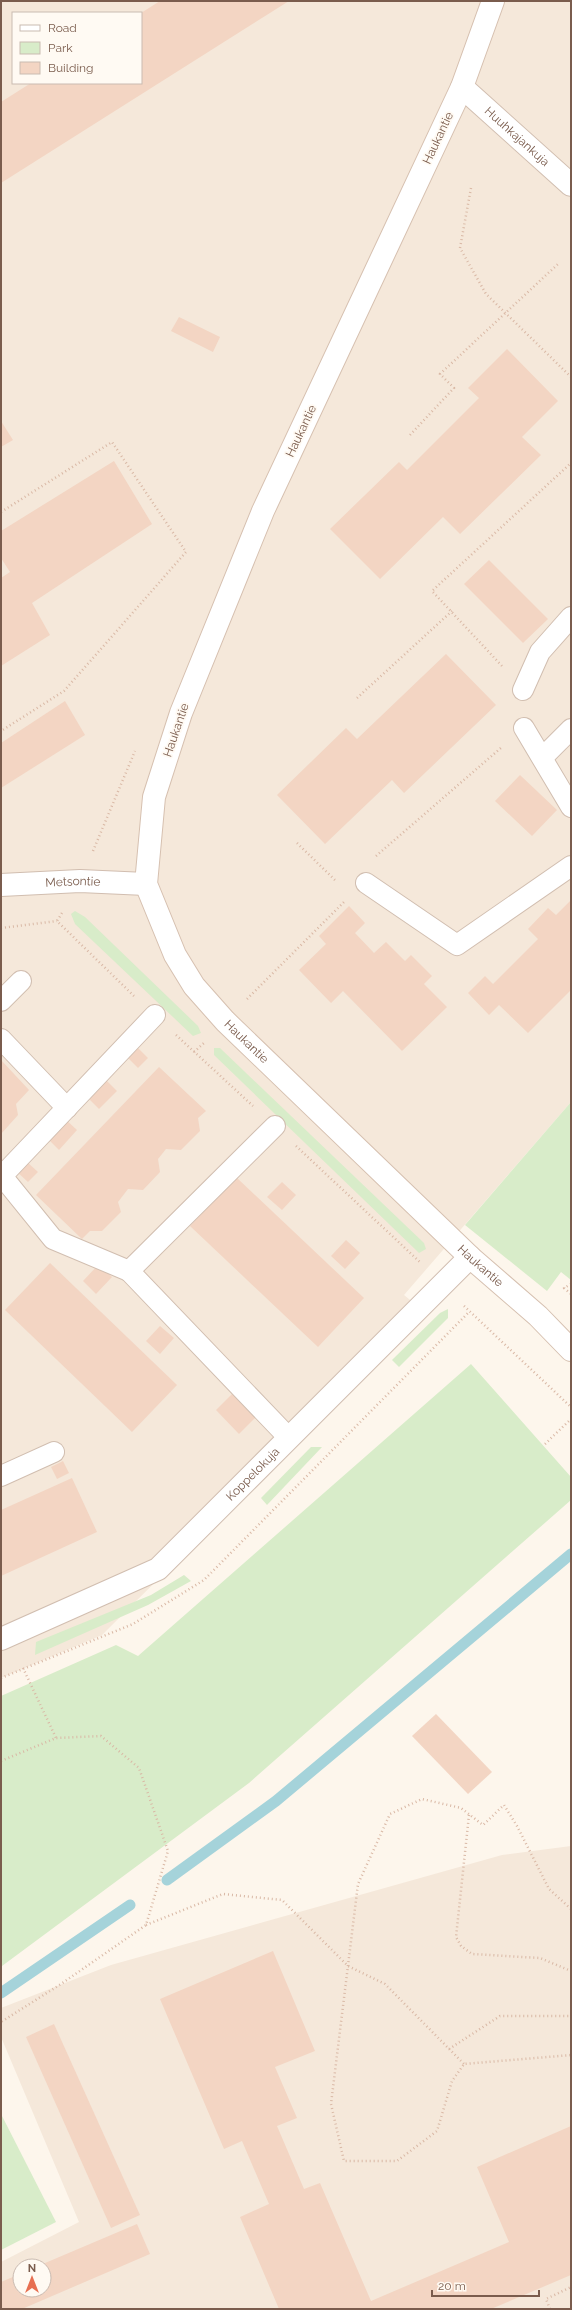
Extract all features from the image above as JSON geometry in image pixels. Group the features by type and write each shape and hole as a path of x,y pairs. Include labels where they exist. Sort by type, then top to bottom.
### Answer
{"street":[{"name":"Haukantie","path":"492,1 462,87 263,512 181,713 154,797 146,884 175,955 194,986 225,1021 470,1257 538,1316 571,1350"},
{"name":"Huuhkajankuja","path":"462,87 571,185"},
{"name":"Metsontie","path":"1,885 80,881 146,884"},
{"name":"Koppelokuja","path":"1,1639 158,1569 470,1257"}],"lane":[{"path":"523,690 540,652 571,617"},
{"path":"524,728 543,757 571,807"},
{"path":"543,757 571,729"},
{"path":"366,883 457,945 571,866"},
{"path":"1,1001 21,981"},
{"path":"155,1015 2,1176 54,1239 129,1271 289,1438"},
{"path":"1,1039 66,1108"},
{"path":"129,1271 275,1126"},
{"path":"1,1476 54,1452"}],"path":[{"path":"471,188 460,248 486,294 571,377"},
{"path":"410,435 454,388 440,374 558,264"},
{"path":"1,512 112,442 186,552 64,691 1,731"},
{"path":"523,690 432,591 571,463"},
{"path":"357,698 452,611"},
{"path":"194,1052 351,896 366,883 372,860 524,728"},
{"path":"57,921 80,881 137,745"},
{"path":"297,843 351,896"},
{"path":"1,928 57,921"},
{"path":"57,921 194,1052 443,1284 469,1312 571,1407"},
{"path":"571,1284 564,1288 571,1294"},
{"path":"545,1444 571,1420"},
{"path":"23,1668 56,1738"},
{"path":"1,1761 56,1738 101,1736 139,1768 168,1851 146,1925"},
{"path":"464,2064 452,2081 437,2131 396,2161 344,2161 331,2104 358,1884 390,1814 422,1799 461,1808 483,1825 504,1805 517,1826 549,1889 571,1909"},
{"path":"469,1814 456,1937 460,1946 472,1954 540,1958 571,1971"},
{"path":"1,2022 62,1984 146,1925 223,1894 282,1900 348,1966 385,1984 464,2064 571,2055"},
{"path":"449,2049 500,2016 571,2016"},
{"path":"550,2309 546,2299 571,2287"}],"shaded area":[{"path":"1,1 571,1 571,1102 404,1295 426,1313 102,1635 1,1678"},
{"path":"571,1846 571,2309 1,2309 1,2262 79,2222 1,2037 1,2008 111,1965 502,1855"}],"green space":[{"path":"75,911 85,917 198,1026 201,1033 193,1036 75,924 71,914"},
{"path":"214,1048 220,1048 424,1243 426,1249 419,1253 214,1055"},
{"path":"571,1102 571,1280 561,1272 547,1291 465,1225"},
{"path":"448,1309 448,1318 399,1367 392,1360 440,1313"},
{"path":"471,1364 571,1477 571,1500 249,1783 2,1966 1,1971 1,1696 116,1645 138,1656"},
{"path":"311,1447 322,1447 267,1505 261,1498"},
{"path":"184,1575 191,1581 148,1605 35,1655 36,1642 151,1595"},
{"path":"1,2114 56,2222 1,2250"}],"building":[{"path":"160,1 289,1 1,183 1,102 29,84 142,84 142,12"},
{"path":"179,317 220,337 213,352 171,331"},
{"path":"507,349 558,401 522,437 541,455 460,534 443,517 380,579 330,529 399,462 407,470 479,398 468,388"},
{"path":"1,421 13,440 1,447"},
{"path":"114,461 152,524 32,603 50,635 1,666 1,578 10,572 1,558 1,531"},
{"path":"489,560 548,619 523,643 464,584"},
{"path":"446,654 496,705 404,793 392,780 325,844 277,795 346,728 357,739"},
{"path":"65,701 85,735 1,788 1,743"},
{"path":"520,775 557,810 532,836 495,801"},
{"path":"571,900 571,990 528,1033 499,1005 489,1015 468,993 485,976 493,984 538,939 528,929 548,908 556,915"},
{"path":"349,906 365,923 355,933 374,953 386,942 405,961 411,955 432,976 424,984 447,1007 402,1051 343,991 331,1003 299,970 326,944 319,936"},
{"path":"135,1045 148,1058 138,1068 125,1055"},
{"path":"1,1060 29,1090 16,1104 18,1115 1,1134"},
{"path":"159,1067 206,1111 198,1118 200,1131 181,1150 166,1149 158,1159 160,1172 143,1190 128,1189 118,1202 121,1212 102,1231 90,1231 82,1239 36,1195"},
{"path":"104,1078 117,1091 99,1109 86,1096"},
{"path":"64,1118 77,1130 59,1150 46,1137"},
{"path":"26,1161 38,1172 28,1182 16,1171"},
{"path":"236,1177 364,1298 318,1347 190,1226"},
{"path":"282,1182 296,1195 282,1210 267,1197"},
{"path":"346,1240 360,1253 345,1269 331,1256"},
{"path":"50,1263 177,1385 132,1432 5,1310"},
{"path":"99,1264 112,1277 96,1294 83,1281"},
{"path":"160,1326 174,1338 160,1354 146,1341"},
{"path":"232,1394 255,1418 239,1434 216,1410"},
{"path":"63,1461 69,1473 57,1479 51,1467"},
{"path":"72,1478 97,1532 1,1576 1,1510"},
{"path":"436,1714 492,1772 468,1794 412,1736"},
{"path":"273,1951 315,2051 275,2067 297,2118 277,2126 304,2189 320,2183 371,2301 509,2242 477,2167 571,2126 571,2275 491,2309 279,2309 240,2217 269,2204 242,2141 224,2149 160,1999"},
{"path":"54,2024 140,2215 111,2228 26,2037"},
{"path":"137,2224 150,2254 52,2296 52,2260"},
{"path":"12,2277 12,2298 48,2298 22,2309 1,2309 1,2282"}],"waterway":[{"path":"167,1880 276,1801 571,1554"},
{"path":"1,1993 130,1905"}]}
